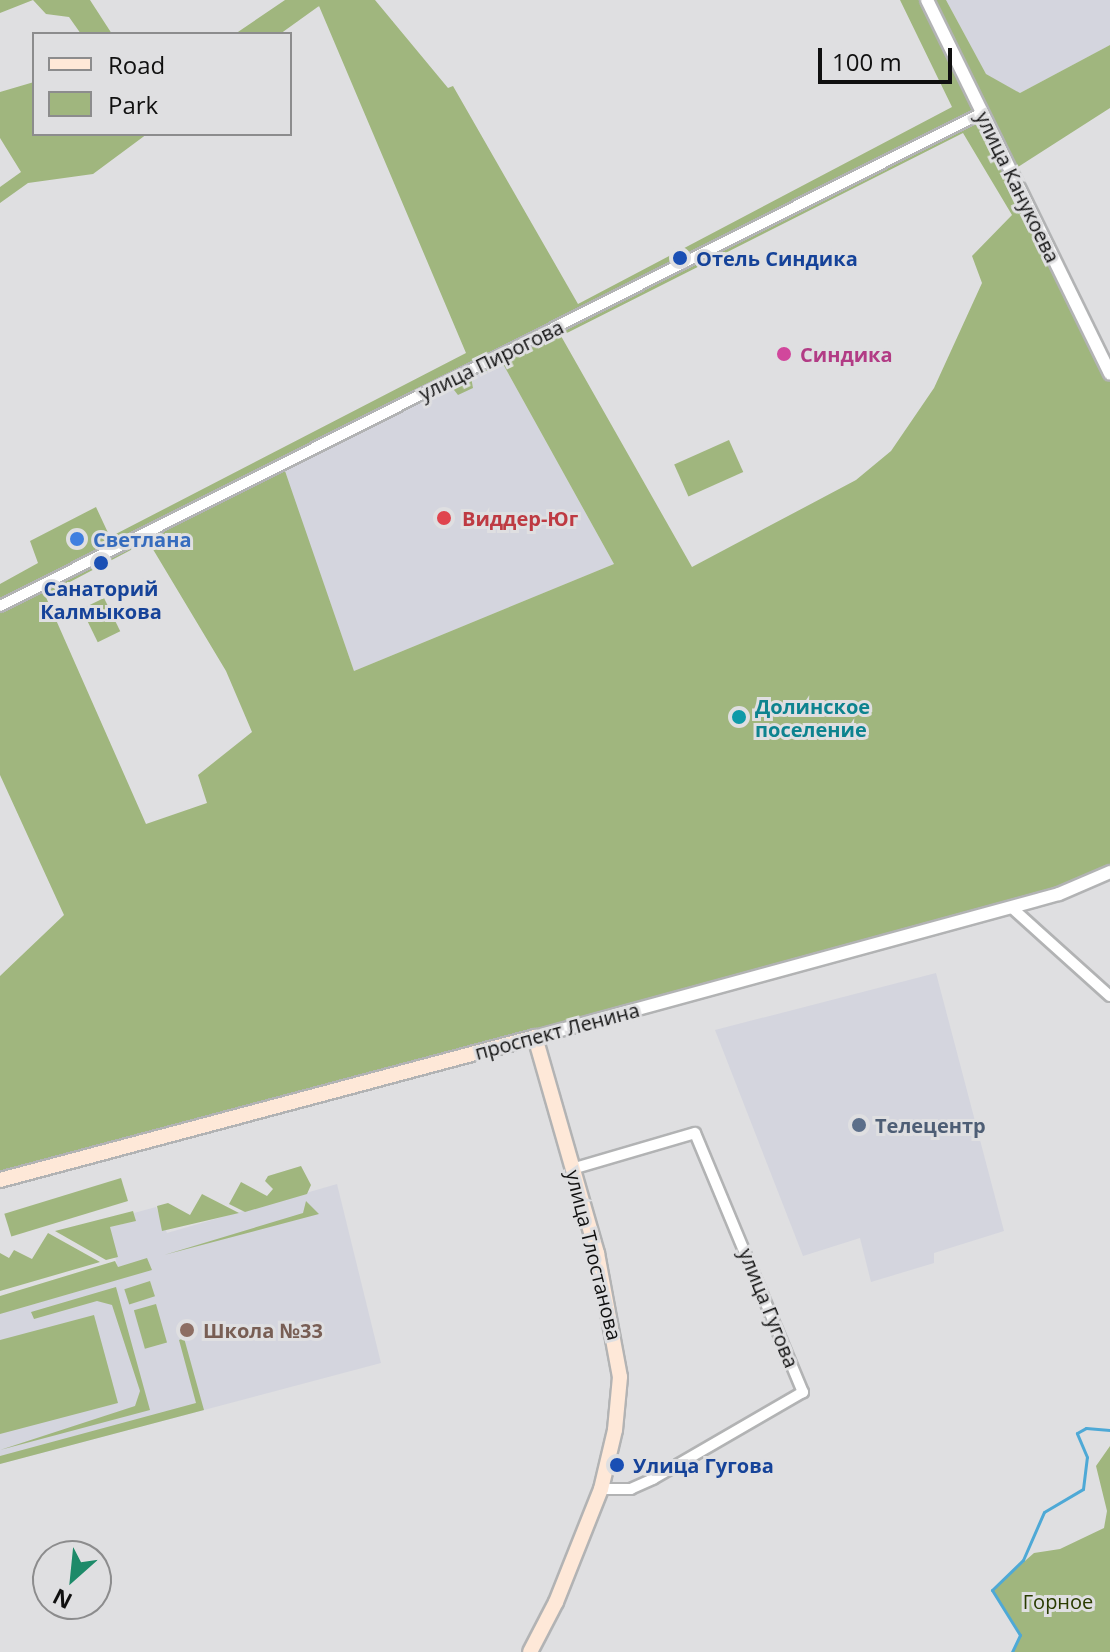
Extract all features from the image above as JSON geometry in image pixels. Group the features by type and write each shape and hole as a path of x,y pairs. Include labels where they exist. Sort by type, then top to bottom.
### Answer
{"main road":[{"name":"улица Тлостанова","path":"530,1652 556,1602 601,1489 615,1430 619,1357 535,1037"},
{"name":"проспект Ленина","path":"0,1180 535,1037"}],"street":[{"name":"улица Канукоева","path":"927,0 1110,374"},
{"name":"улица Пирогова","path":"0,606 982,113"},
{"name":"проспект Ленина","path":"535,1037 1011,907 1084,885 1110,872"},
{"path":"1011,907 1110,996"},
{"name":"улица Гугова","path":"572,1169 695,1133 803,1392 653,1479 631,1489 601,1489"}],"shaded area":[{"path":"946,0 1110,0 1110,45 1020,93 986,75"},
{"name":"Виддер-Юг","path":"503,364 614,564 354,671 284,471 450,385 473,388 470,377"},
{"path":"936,973 1004,1231 934,1253 934,1263 871,1282 860,1238 803,1256 715,1030"},
{"name":"Школа №33","path":"337,1184 381,1363 0,1464 0,1300 117,1266 110,1227 135,1221 134,1213 156,1207 167,1233"}],"green space":[{"path":"0,0 33,0 0,13"},
{"path":"33,0 90,0 111,32 80,32 69,17 46,14"},
{"path":"285,0 375,0 448,88 453,86 578,304 952,107 900,0 946,0 986,74 1020,93 1110,45 1110,108 1010,172 1110,374 1110,872 1084,885 0,1180 0,976 64,915 0,775 0,584 38,563 30,541 96,507 110,537 466,353 319,6 283,32 238,32","holes":["963,133 1012,215 972,256 982,283 934,388 891,451 856,480 692,567 561,336","503,364 614,564 354,671 285,471 450,385 458,395 473,388 471,377","148,541 226,671 252,732 198,775 207,803 146,824 45,595"]},
{"path":"32,83 32,136 144,136 93,174 28,183 0,203 0,187 21,172 0,138 0,92"},
{"path":"729,440 743,472 688,496 674,464"},
{"path":"104,598 120,631 98,642 82,609"},
{"path":"301,1166 311,1185 307,1194 245,1212 229,1204 241,1182 267,1196 273,1189 265,1181 268,1176"},
{"path":"121,1178 128,1201 11,1237 4,1214"},
{"path":"202,1194 239,1213 162,1231 157,1206 168,1203 190,1215"},
{"path":"306,1201 319,1214 164,1255 303,1213"},
{"path":"133,1211 136,1221 110,1227 118,1257 106,1260 55,1231"},
{"path":"48,1233 100,1262 0,1291 0,1253 9,1258 14,1250 32,1259"},
{"path":"147,1258 152,1270 0,1314 0,1296 115,1261 118,1267"},
{"path":"150,1281 155,1296 129,1305 124,1289"},
{"path":"116,1287 150,1410 0,1450 135,1406 140,1391 112,1305 97,1301 34,1319 31,1312"},
{"path":"156,1304 167,1342 145,1349 134,1310"},
{"path":"94,1315 118,1403 0,1434 0,1340"},
{"path":"184,1338 204,1410 0,1464 0,1456 196,1403 179,1340"},
{"name":"Горное","path":"1110,1446 1110,1652 1012,1652 1020,1635 992,1590 1034,1553 1060,1549 1104,1528 1107,1511 1096,1466"}],"waterway":[{"path":"1012,1652 1020,1635 992,1590 1023,1560 1044,1512 1083,1489 1087,1457 1077,1433 1086,1428 1110,1430"}],"place":[{"name":"Отель Синдика","path":"680,258"},
{"name":"Синдика","path":"784,354"},
{"name":"Виддер-Юг","path":"444,518"},
{"name":"Светлана","path":"77,539"},
{"name":"Санаторий Калмыкова","path":"101,563"},
{"name":"Долинское поселение","path":"739,717"},
{"name":"Телецентр","path":"859,1125"},
{"name":"Школа №33","path":"187,1330"},
{"name":"Улица Гугова","path":"617,1465"}]}
